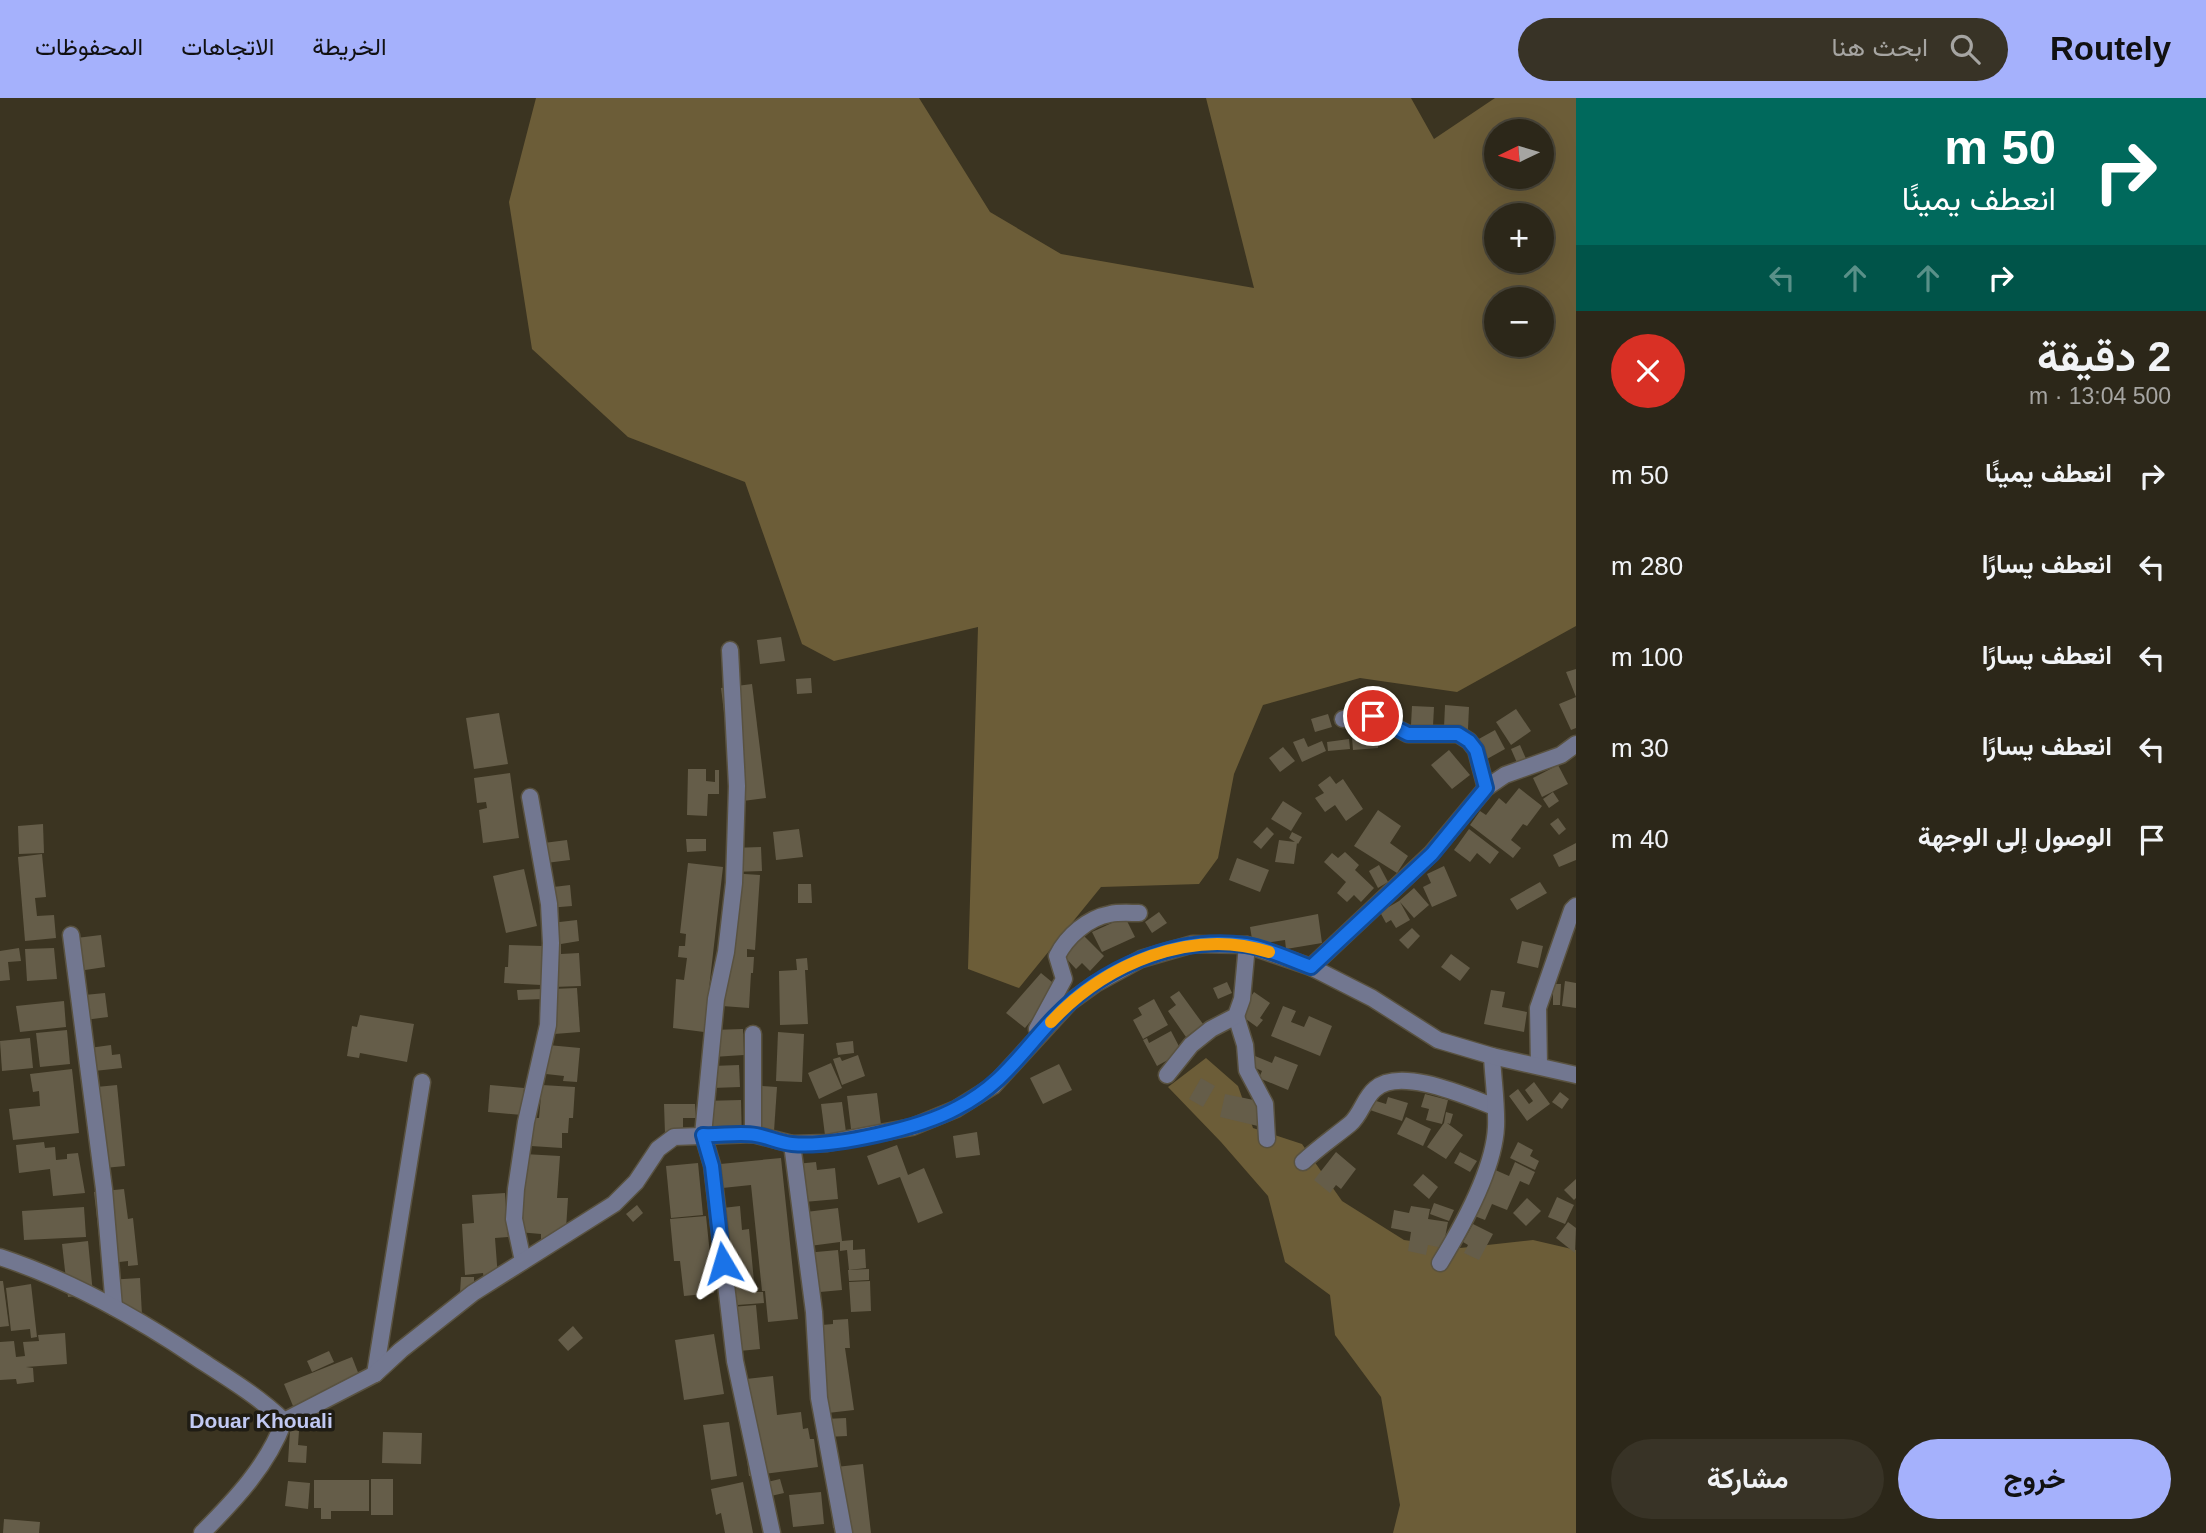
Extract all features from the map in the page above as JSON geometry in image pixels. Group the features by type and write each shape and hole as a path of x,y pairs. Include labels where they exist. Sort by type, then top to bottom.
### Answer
{"street":[{"path":"730,650 737,786 734,883 726,952 716,999 703,1135 712,1166 735,1361 772,1533"},
{"path":"1343,719 1373,716 1408,734 1458,734 1476,750 1486,788"},
{"path":"1311,967 1432,854 1486,788 1505,775 1561,755 1576,744"},
{"path":"523,1261 514,1219 516,1189 526,1122 548,1024 551,943 549,904 530,797"},
{"path":"1539,1066 1538,1008 1554,957 1576,906"},
{"path":"1039,1035 1037,1028 1040,1020 1064,979 1057,956 1062,945 1087,922 1110,914 1139,913"},
{"path":"71,935 104,1189 114,1307"},
{"path":"202,1533 234,1501 275,1445 284,1421 375,1374 401,1350 474,1293 614,1204 636,1182 658,1149 674,1137 753,1135 792,1144 827,1143 912,1127 956,1109 993,1086 1078,996 1140,959 1193,944 1247,945 1311,967 1372,998 1438,1040 1492,1056 1576,1075"},
{"path":"1247,945 1242,999 1236,1016 1245,1045 1247,1070 1265,1104 1267,1139"},
{"path":"1167,1075 1191,1045 1211,1029 1236,1016"},
{"path":"753,1034 753,1135"},
{"path":"1440,1263 1474,1203 1496,1128 1492,1056"},
{"path":"375,1374 422,1082"},
{"path":"1303,1162 1352,1123 1376,1088 1390,1082 1415,1082 1450,1090 1494,1108"},
{"path":"792,1144 814,1312 819,1398 844,1533"},
{"path":"0,1257 27,1266 138,1319 260,1399 284,1421"}],"shaded area":[{"path":"536,98 919,98 990,212 1061,254 1254,288 1206,98 1411,98 1434,139 1495,98 1576,98 1576,626 1457,692 1360,678 1263,705 1234,774 1218,858 1199,884 1101,887 1019,988 968,969 978,627 834,661 802,644 745,482 628,437 532,349 509,202"},
{"path":"1206,1058 1238,1086 1253,1128 1302,1144 1342,1201 1404,1240 1460,1248 1533,1240 1576,1250 1576,1533 1393,1533 1400,1505 1381,1397 1335,1335 1330,1295 1285,1262 1268,1196 1168,1087"}],"building":[{"path":"781,637 785,661 760,664 757,640"},
{"path":"1576,669 1576,697 1566,672"},
{"path":"811,678 812,693 797,694 796,679"},
{"path":"752,684 766,798 735,802 721,688"},
{"path":"1576,697 1576,728 1571,730 1559,704"},
{"path":"1445,705 1469,707 1468,729 1444,728"},
{"path":"1412,706 1434,707 1433,726 1411,725"},
{"path":"1516,709 1531,731 1511,745 1496,722"},
{"path":"499,713 508,764 474,769 466,718"},
{"path":"1328,714 1332,727 1315,732 1311,719"},
{"path":"1377,723 1378,748 1353,750 1351,725"},
{"path":"1495,730 1505,749 1487,759 1477,740"},
{"path":"1304,738 1308,747 1322,741 1326,751 1302,762 1293,742"},
{"path":"1349,739 1350,749 1328,751 1327,742"},
{"path":"1520,745 1527,761 1518,765 1511,749"},
{"path":"1283,747 1295,761 1280,772 1269,758"},
{"path":"1449,750 1470,775 1452,789 1431,765"},
{"path":"1558,765 1568,784 1542,797 1533,778"},
{"path":"688,769 706,769 706,781 715,782 715,770 719,770 719,794 708,794 707,816 687,815"},
{"path":"510,773 519,838 483,843 479,810 487,808 486,802 477,803 474,778"},
{"path":"1330,776 1336,784 1343,779 1363,809 1346,821 1335,805 1325,812 1315,798 1324,793 1318,785"},
{"path":"1519,788 1542,806 1527,826 1523,824 1511,840 1521,848 1513,858 1470,825 1480,811 1486,815 1499,798 1506,804"},
{"path":"1553,792 1559,801 1549,808 1543,799"},
{"path":"1283,801 1302,813 1291,831 1271,819"},
{"path":"1378,810 1401,826 1390,843 1408,856 1397,873 1354,846"},
{"path":"1558,818 1566,829 1559,835 1550,824"},
{"path":"43,824 44,853 19,854 18,826"},
{"path":"1267,827 1274,834 1261,849 1253,842"},
{"path":"799,829 803,857 776,860 773,832"},
{"path":"1469,829 1499,852 1490,864 1477,853 1470,862 1454,850"},
{"path":"1292,832 1302,837 1297,843 1294,864 1275,862 1279,840 1295,842 1289,838"},
{"path":"686,839 706,839 706,851 687,852"},
{"path":"567,840 570,860 538,864 536,844"},
{"path":"1576,843 1576,860 1559,867 1553,855"},
{"path":"761,847 762,871 732,872 731,848"},
{"path":"1345,852 1359,865 1355,870 1374,888 1361,902 1354,895 1347,902 1337,893 1346,882 1324,862 1332,853 1338,858"},
{"path":"42,854 46,897 35,898 37,916 54,915 56,938 25,941 18,857"},
{"path":"1237,858 1269,870 1260,892 1229,880"},
{"path":"688,863 723,867 704,1032 673,1028 676,979 684,980 687,958 678,957 679,946 685,946 686,934 680,933"},
{"path":"1379,865 1388,882 1378,888 1369,871"},
{"path":"1444,866 1457,896 1432,907 1423,887 1431,883 1427,874"},
{"path":"524,869 537,926 506,933 493,876"},
{"path":"729,873 760,875 755,950 747,949 747,957 754,957 749,1008 722,1006"},
{"path":"1540,882 1547,893 1517,910 1510,899"},
{"path":"798,884 811,884 812,903 798,903"},
{"path":"570,885 572,906 548,908 545,888"},
{"path":"1414,888 1429,905 1414,918 1400,902 1410,920 1396,928 1391,920 1386,923 1380,912"},
{"path":"1159,912 1167,923 1152,933 1145,922"},
{"path":"1318,914 1322,943 1286,949 1285,940 1253,945 1250,927"},
{"path":"1125,917 1135,937 1102,952 1092,932"},
{"path":"577,920 579,941 561,944 561,954 579,953 581,986 553,987 551,923"},
{"path":"1412,928 1420,936 1408,949 1399,940"},
{"path":"101,935 105,967 72,972 68,939"},
{"path":"1083,935 1104,956 1090,971 1082,963 1076,969 1063,955"},
{"path":"1522,941 1543,946 1538,968 1517,963"},
{"path":"509,945 543,946 541,985 504,983"},
{"path":"19,948 21,961 8,962 10,980 0,981 0,951"},
{"path":"54,948 57,979 27,981 25,949"},
{"path":"1451,954 1470,968 1460,981 1441,967"},
{"path":"807,958 808,970 805,970 808,1024 780,1025 779,971 797,970 796,959"},
{"path":"1041,973 1058,987 1025,1028 1006,1013"},
{"path":"1565,981 1576,983 1576,1008 1562,1006"},
{"path":"1227,982 1232,993 1218,999 1213,988"},
{"path":"1553,984 1561,984 1560,1005 1553,1005"},
{"path":"577,988 580,1032 554,1034 551,989"},
{"path":"543,989 543,999 518,1000 517,990"},
{"path":"1491,990 1505,992 1502,1007 1527,1012 1524,1032 1484,1024"},
{"path":"1179,991 1203,1024 1186,1037 1168,1011 1176,1005 1170,997"},
{"path":"1254,992 1270,1003 1257,1027 1239,1014"},
{"path":"105,993 108,1017 77,1021 74,996"},
{"path":"1154,999 1168,1025 1143,1039 1133,1020 1142,1015 1138,1008"},
{"path":"64,1001 66,1027 20,1032 16,1006"},
{"path":"1283,1006 1296,1011 1291,1022 1304,1027 1309,1016 1332,1026 1320,1056 1271,1036"},
{"path":"360,1015 414,1024 407,1062 360,1053 359,1058 347,1056 352,1026 357,1027"},
{"path":"743,1029 744,1055 713,1057 712,1030"},
{"path":"67,1030 70,1064 40,1067 36,1033"},
{"path":"1171,1031 1182,1052 1157,1066 1143,1040 1147,1038 1149,1043"},
{"path":"778,1032 804,1034 802,1082 776,1081"},
{"path":"30,1038 33,1068 2,1071 0,1041"},
{"path":"853,1041 854,1053 838,1055 836,1043"},
{"path":"111,1045 112,1055 120,1054 122,1068 85,1072 82,1049"},
{"path":"548,1045 580,1048 577,1082 563,1081 564,1076 546,1074"},
{"path":"858,1055 865,1076 842,1085 833,1059 840,1057 842,1061"},
{"path":"1255,1056 1272,1063 1275,1056 1298,1065 1288,1090 1259,1078 1262,1071 1251,1066"},
{"path":"831,1063 842,1088 819,1099 808,1073"},
{"path":"1059,1064 1072,1090 1043,1104 1030,1078"},
{"path":"739,1065 740,1087 712,1088 712,1066"},
{"path":"72,1069 79,1133 13,1140 9,1109 40,1106 39,1091 33,1092 30,1074"},
{"path":"1201,1078 1215,1086 1203,1107 1189,1099"},
{"path":"1534,1082 1550,1104 1527,1121 1509,1096 1518,1089 1529,1104 1533,1101 1525,1090"},
{"path":"117,1085 125,1166 94,1169 86,1088"},
{"path":"490,1085 524,1088 522,1115 488,1112"},
{"path":"542,1085 575,1087 573,1118 569,1118 568,1133 562,1133 562,1148 531,1146 533,1118 539,1118"},
{"path":"750,1085 777,1087 773,1146 746,1143"},
{"path":"1560,1092 1569,1099 1562,1109 1552,1102"},
{"path":"877,1093 882,1133 852,1137 847,1096"},
{"path":"1225,1094 1268,1103 1262,1127 1220,1117"},
{"path":"1425,1094 1448,1100 1442,1124 1426,1120 1429,1109 1421,1107"},
{"path":"1388,1097 1408,1103 1402,1121 1370,1110 1373,1100 1386,1104"},
{"path":"741,1100 742,1141 704,1143 703,1101"},
{"path":"842,1102 847,1140 826,1143 821,1104"},
{"path":"664,1104 695,1104 696,1118 683,1118 683,1134 665,1134"},
{"path":"1446,1112 1453,1114 1450,1124 1447,1123 1463,1135 1446,1159 1427,1147 1444,1123"},
{"path":"1406,1117 1431,1129 1423,1146 1397,1134"},
{"path":"977,1132 980,1155 956,1158 953,1136"},
{"path":"44,1142 45,1148 55,1147 56,1160 67,1159 67,1154 78,1153 85,1193 53,1196 50,1169 19,1173 16,1145"},
{"path":"1518,1142 1533,1150 1530,1156 1539,1161 1535,1170 1510,1158"},
{"path":"897,1145 908,1175 924,1168 943,1213 918,1223 900,1177 878,1185 867,1156"},
{"path":"1336,1152 1356,1169 1341,1189 1336,1185 1330,1193 1314,1180"},
{"path":"1460,1152 1477,1161 1470,1172 1454,1163"},
{"path":"524,1154 560,1156 557,1198 568,1198 565,1244 541,1243 541,1234 518,1232"},
{"path":"781,1158 798,1319 768,1322 765,1291 762,1291 751,1185 713,1189 710,1165"},
{"path":"816,1162 817,1170 835,1168 838,1199 804,1202 796,1164"},
{"path":"1515,1162 1535,1172 1529,1185 1520,1181 1507,1210 1492,1204 1485,1220 1472,1215 1493,1169 1509,1176"},
{"path":"698,1163 703,1215 671,1218 666,1166"},
{"path":"1423,1174 1438,1187 1429,1199 1413,1185"},
{"path":"1576,1179 1576,1198 1574,1200 1564,1190"},
{"path":"124,1189 128,1219 133,1218 138,1265 128,1266 128,1261 102,1264 94,1192"},
{"path":"505,1193 508,1237 495,1238 498,1278 484,1279 483,1273 465,1275 462,1224 474,1223 472,1195"},
{"path":"1557,1197 1574,1205 1565,1224 1548,1217"},
{"path":"1527,1198 1541,1211 1526,1226 1513,1213"},
{"path":"1434,1203 1454,1210 1449,1221 1430,1214"},
{"path":"637,1205 643,1213 633,1222 626,1214"},
{"path":"740,1206 742,1230 749,1229 755,1292 763,1292 764,1303 724,1306 714,1209"},
{"path":"1411,1206 1430,1209 1428,1219 1448,1222 1443,1248 1428,1245 1426,1255 1408,1251 1411,1232 1391,1228 1394,1210 1409,1213"},
{"path":"84,1207 86,1237 24,1240 22,1211"},
{"path":"838,1208 842,1241 853,1240 853,1250 865,1249 866,1268 849,1270 847,1250 840,1251 840,1242 802,1247 798,1213"},
{"path":"706,1216 714,1293 684,1296 680,1261 674,1261 670,1219"},
{"path":"1568,1222 1576,1228 1575,1253 1556,1238"},
{"path":"1473,1224 1493,1234 1479,1260 1464,1253 1468,1245 1463,1242"},
{"path":"88,1241 93,1294 68,1297 62,1244"},
{"path":"838,1250 842,1290 809,1293 805,1253"},
{"path":"869,1269 869,1280 849,1281 848,1270"},
{"path":"461,1277 474,1277 474,1293 460,1293"},
{"path":"140,1278 142,1315 109,1316 107,1280"},
{"path":"0,1281 3,1281 9,1326 0,1327"},
{"path":"870,1281 871,1311 851,1312 849,1282"},
{"path":"31,1284 37,1337 31,1338 30,1329 11,1331 6,1288"},
{"path":"756,1305 760,1349 729,1352 731,1307"},
{"path":"848,1319 850,1348 845,1348 854,1410 819,1414 811,1326 833,1324 833,1320"},
{"path":"573,1326 583,1338 568,1351 558,1340"},
{"path":"65,1333 67,1364 26,1367 33,1368 34,1382 17,1384 16,1379 0,1380 0,1342 14,1341 16,1357 25,1356 23,1342 39,1341 38,1335"},
{"path":"714,1334 724,1394 684,1400 675,1340"},
{"path":"329,1351 334,1362 312,1372 307,1361"},
{"path":"352,1357 361,1380 293,1406 284,1384"},
{"path":"773,1376 777,1415 801,1412 803,1429 808,1428 810,1439 814,1439 818,1467 749,1476 737,1380"},
{"path":"846,1418 847,1436 826,1437 825,1419"},
{"path":"729,1422 737,1476 711,1480 703,1425"},
{"path":"290,1430 299,1431 298,1445 307,1446 306,1463 288,1462"},
{"path":"383,1432 422,1433 421,1464 382,1463"},
{"path":"863,1464 871,1533 838,1533 837,1527 833,1528 827,1468"},
{"path":"371,1479 393,1479 393,1515 371,1515"},
{"path":"780,1479 784,1493 758,1499 755,1485"},
{"path":"314,1480 369,1480 369,1511 331,1511 331,1519 321,1519 321,1508 314,1508"},
{"path":"288,1481 310,1483 308,1509 285,1506"},
{"path":"743,1482 753,1533 725,1533 721,1513 716,1515 711,1489"},
{"path":"821,1492 824,1524 793,1527 789,1495"},
{"path":"4,1519 40,1522 39,1533 3,1533"}],"slow traffic":[{"path":"1051,1022 1070,1002 1095,984 1140,959 1193,944 1247,945 1269,952"}],"district":[{"name":"Douar Khouali","path":"261,1420"}],"route":[{"path":"723,1263 712,1166 703,1135 753,1135 792,1144 827,1143 912,1127 956,1109 993,1086 1070,1002 1095,984 1140,959 1193,944 1247,945 1311,967 1432,854 1486,788 1476,750 1469,741 1458,734 1408,734 1373,716"}]}
